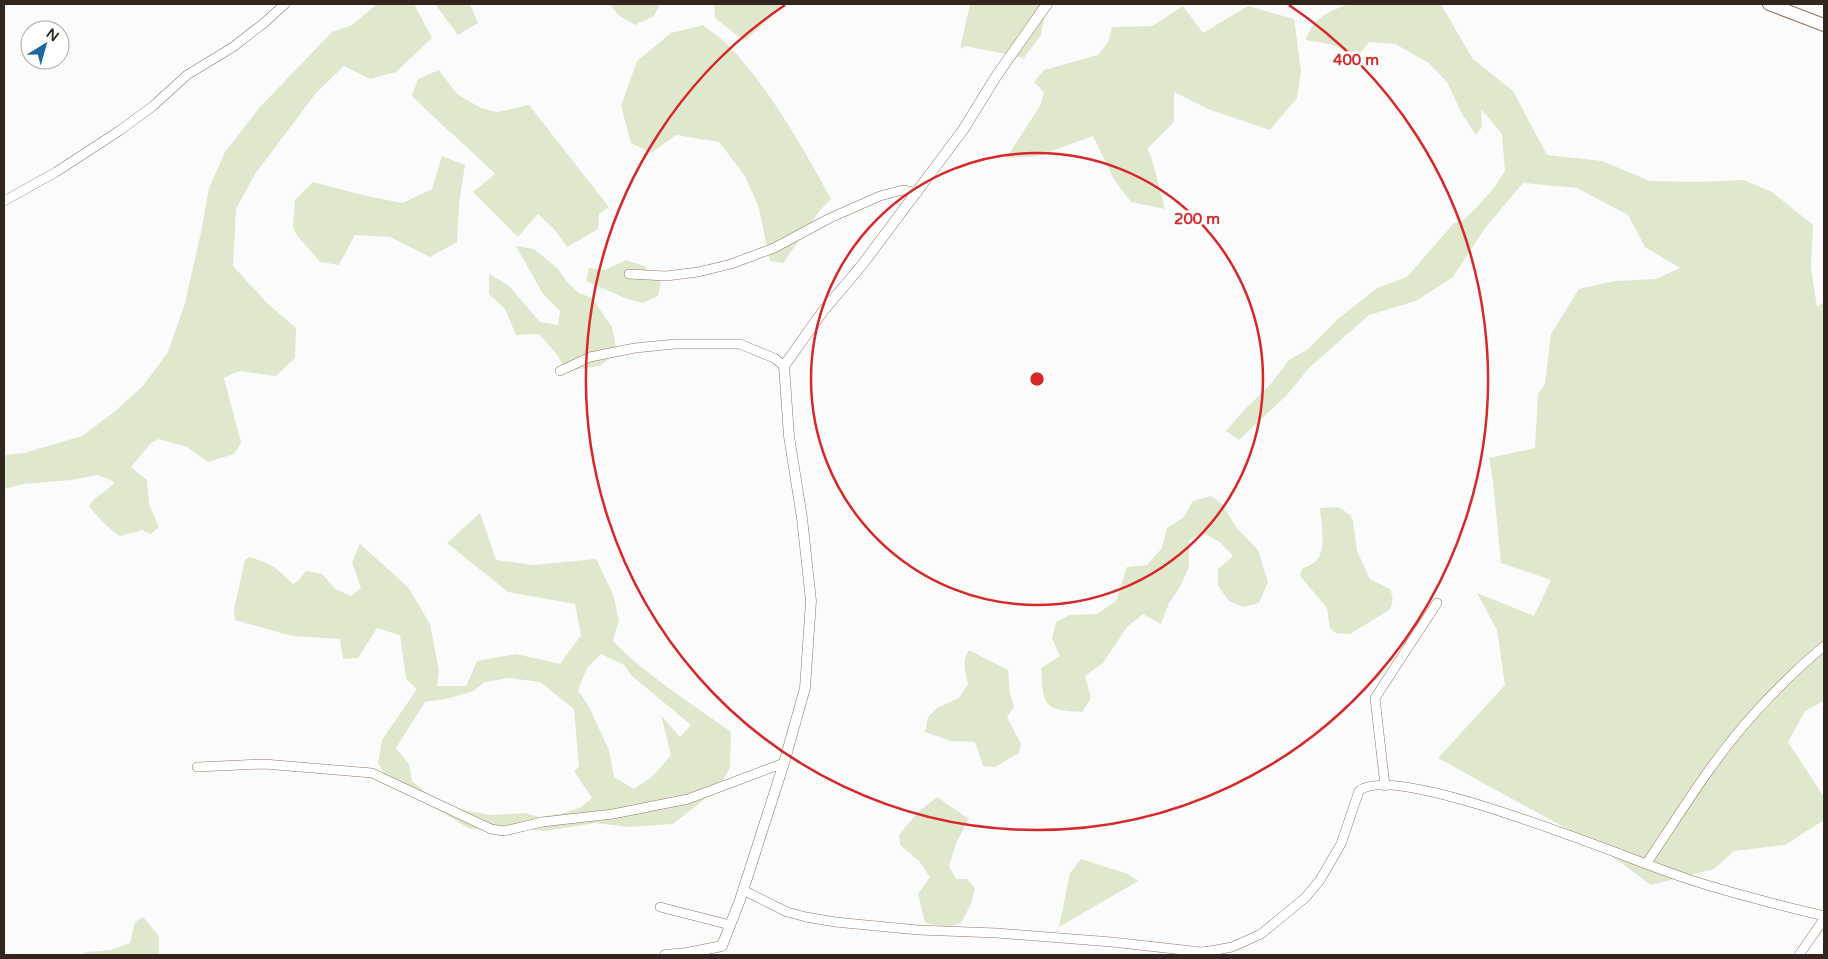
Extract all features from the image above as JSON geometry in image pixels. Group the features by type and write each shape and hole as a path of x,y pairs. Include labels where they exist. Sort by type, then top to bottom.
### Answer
{"main road":[{"path":"1769,4 1824,24"}],"street":[{"path":"4,202 56,172 119,131 153,106 187,75 233,47 285,4"},
{"path":"665,955 723,950 784,763 805,688 811,601 802,518 789,436 784,366 822,312 862,265 963,130 997,75 1047,4"},
{"path":"629,274 666,276 698,272 731,264 774,248 830,218 880,196 903,190 917,193"},
{"path":"560,371 590,357 635,348 675,344 740,344 774,358 784,366"},
{"path":"1384,786 1375,698 1437,603"},
{"path":"1646,864 1733,739 1778,688 1824,646"},
{"path":"197,767 264,764 372,773 491,830 504,831 542,822 613,814 688,799 784,763"},
{"path":"742,890 788,912 835,922 918,930 997,933 1112,942 1201,952 1216,950 1232,947 1261,934 1305,898 1320,880 1334,857 1348,826 1359,792 1364,788 1384,786 1435,793 1467,801 1556,830 1687,879 1824,918 1799,955"},
{"path":"660,907 730,925"}],"green space":[{"path":"377,4 419,4 415,6 432,38 396,72 370,79 344,66 316,93 255,174 236,209 233,266 267,303 296,328 295,358 276,376 239,371 224,378 241,443 234,454 208,462 187,447 159,439 151,443 131,467 147,480 149,504 159,527 151,534 142,530 120,536 100,519 89,506 94,499 115,482 98,475 71,480 24,484 4,489 4,455 24,453 82,436 114,412 143,386 168,352 185,303 209,188 225,152 259,108 332,32 352,25"},
{"path":"435,4 470,4 478,23 458,35"},
{"path":"610,4 660,4 654,16 635,25 618,15"},
{"path":"714,4 781,4 776,12 744,41 715,18"},
{"path":"970,4 1047,4 1041,35 1024,58 966,46 960,49"},
{"path":"1350,4 1441,4 1472,58 1513,91 1547,155 1602,161 1650,181 1744,180 1772,192 1813,225 1811,268 1817,307 1824,302 1824,701 1805,711 1788,742 1824,797 1824,820 1785,845 1734,851 1714,869 1651,885 1598,846 1438,758 1505,685 1497,630 1477,593 1534,616 1551,580 1501,563 1489,458 1535,448 1538,394 1545,384 1551,334 1579,289 1615,281 1656,279 1680,268 1645,247 1628,215 1577,188 1523,183 1485,228 1453,277 1416,301 1369,315 1309,368 1287,395 1239,440 1226,431 1243,411 1269,386 1289,360 1308,349 1338,319 1377,288 1407,277 1454,223 1462,221 1476,208 1494,188 1505,171 1502,134 1481,109 1482,127 1476,135 1462,114 1447,82 1429,63 1395,44 1369,42 1358,56 1330,44 1306,40 1317,20 1335,9"},
{"path":"1183,6 1203,33 1248,6 1294,19 1301,71 1297,98 1270,130 1208,109 1174,92 1174,122 1147,149 1151,156 1165,209 1131,202 1115,181 1093,136 1038,156 1006,158 1040,106 1044,92 1034,82 1044,70 1098,55 1108,42 1112,27 1152,26"},
{"path":"703,25 730,47 761,84 798,141 831,199 821,209 783,263 770,261 759,208 745,176 719,142 676,135 651,153 631,143 621,106 637,61 671,33"},
{"path":"439,70 457,94 481,108 497,112 529,105 609,207 599,214 598,229 567,247 554,229 538,214 518,237 473,192 495,174 412,96 418,79"},
{"path":"442,156 465,165 459,204 457,242 430,257 390,237 355,235 339,265 320,262 296,234 293,227 295,200 313,182 366,196 403,203 432,189"},
{"path":"516,246 534,249 557,268 569,284 579,293 592,298 612,327 617,352 600,366 564,371 559,357 539,334 516,335 505,309 489,294 489,274 509,286 540,322 558,325 560,311 543,294"},
{"path":"626,260 644,266 661,282 658,296 643,303 627,299 586,281 589,268 605,270"},
{"path":"1211,496 1223,505 1236,527 1258,550 1268,582 1259,603 1243,607 1229,601 1218,586 1218,569 1233,556 1220,542 1203,533 1189,540 1189,567 1180,587 1169,603 1161,624 1143,614 1127,627 1103,663 1085,676 1091,698 1082,712 1052,707 1044,698 1041,668 1060,656 1052,639 1056,622 1070,615 1097,614 1116,601 1127,567 1147,565 1162,548 1167,528 1184,517 1193,501"},
{"path":"1339,507 1350,515 1353,521 1357,551 1370,579 1390,589 1392,597 1392,605 1389,610 1350,634 1336,633 1330,628 1327,608 1300,576 1302,569 1316,561 1321,550 1320,508"},
{"path":"480,513 496,560 533,565 596,559 613,594 619,620 613,641 655,678 731,732 730,767 720,787 673,824 628,827 595,823 546,831 515,828 470,829 388,780 378,763 382,740 417,689 406,679 400,635 377,628 358,658 343,659 340,639 292,636 235,620 234,609 245,560 249,557 273,567 293,584 306,571 322,574 335,589 351,596 361,588 352,562 360,544 408,587 430,624 439,671 437,686 466,686 477,661 516,654 560,664 581,635 575,604 508,592 447,543","holes":["601,654 624,665 632,676 691,725 680,737 661,715 671,755 653,776 634,789 614,777 609,750 589,707 578,690 587,668","509,678 540,682 574,709 579,766 574,771 592,798 581,807 564,813 540,817 526,813 492,815 444,807 412,781 409,764 396,748 425,702 450,698 473,691 485,682"]},
{"path":"969,650 1008,670 1010,694 1014,707 1007,717 1021,744 1019,753 995,767 983,766 975,742 951,741 925,732 928,717 937,708 959,698 968,684 965,658"},
{"path":"937,797 969,819 957,841 949,866 956,879 967,879 975,888 971,904 961,923 947,927 925,923 918,894 930,877 919,861 900,845 899,835 917,813"},
{"path":"1081,859 1128,874 1138,881 1059,927 1070,873"},
{"path":"143,917 159,936 159,955 80,955 87,952 111,950 130,943 135,922"}]}
